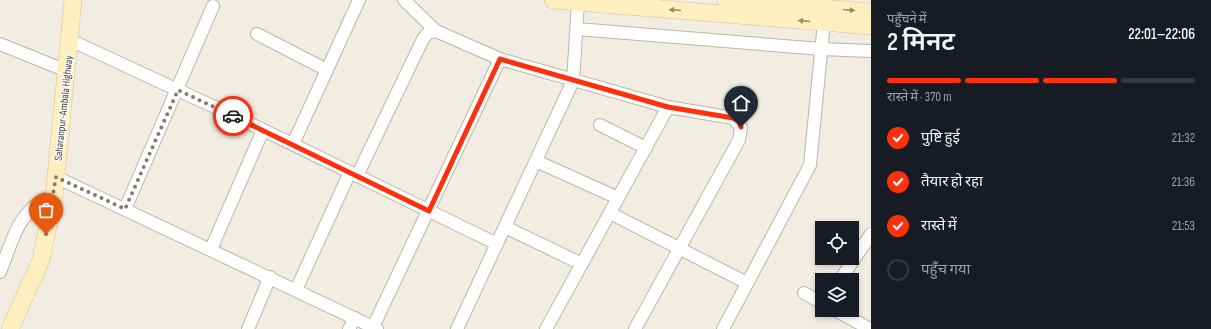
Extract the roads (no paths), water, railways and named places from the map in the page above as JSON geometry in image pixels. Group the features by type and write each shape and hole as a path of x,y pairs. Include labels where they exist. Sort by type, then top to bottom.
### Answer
{"street":[{"name":"Saharanpur-Ambala Highway","path":"10,329 41,260 54,196 73,0"},
{"path":"293,144 359,0"},
{"path":"404,0 436,31 500,59 668,107 733,118 739,122 741,127 740,140 635,329"},
{"path":"553,0 871,26"},
{"path":"726,0 871,12"},
{"path":"457,329 573,80 578,2"},
{"path":"125,209 178,90 213,6"},
{"path":"722,329 810,165 824,22"},
{"path":"577,29 821,49 871,51"},
{"path":"296,290 353,174 423,39 428,33 436,31"},
{"path":"257,34 327,70"},
{"path":"70,40 293,144 497,244"},
{"path":"0,44 67,71"},
{"path":"56,177 375,328 500,59"},
{"path":"546,329 668,107"},
{"path":"600,125 646,148"},
{"path":"211,250 263,130"},
{"path":"536,161 618,198"},
{"path":"0,272 22,217 40,200 54,196"},
{"path":"610,213 747,283"},
{"path":"505,227 582,264"},
{"path":"845,273 871,234"},
{"path":"248,329 270,277"},
{"path":"804,293 815,299"},
{"path":"848,317 870,329"},
{"path":"349,329 355,318"}]}
